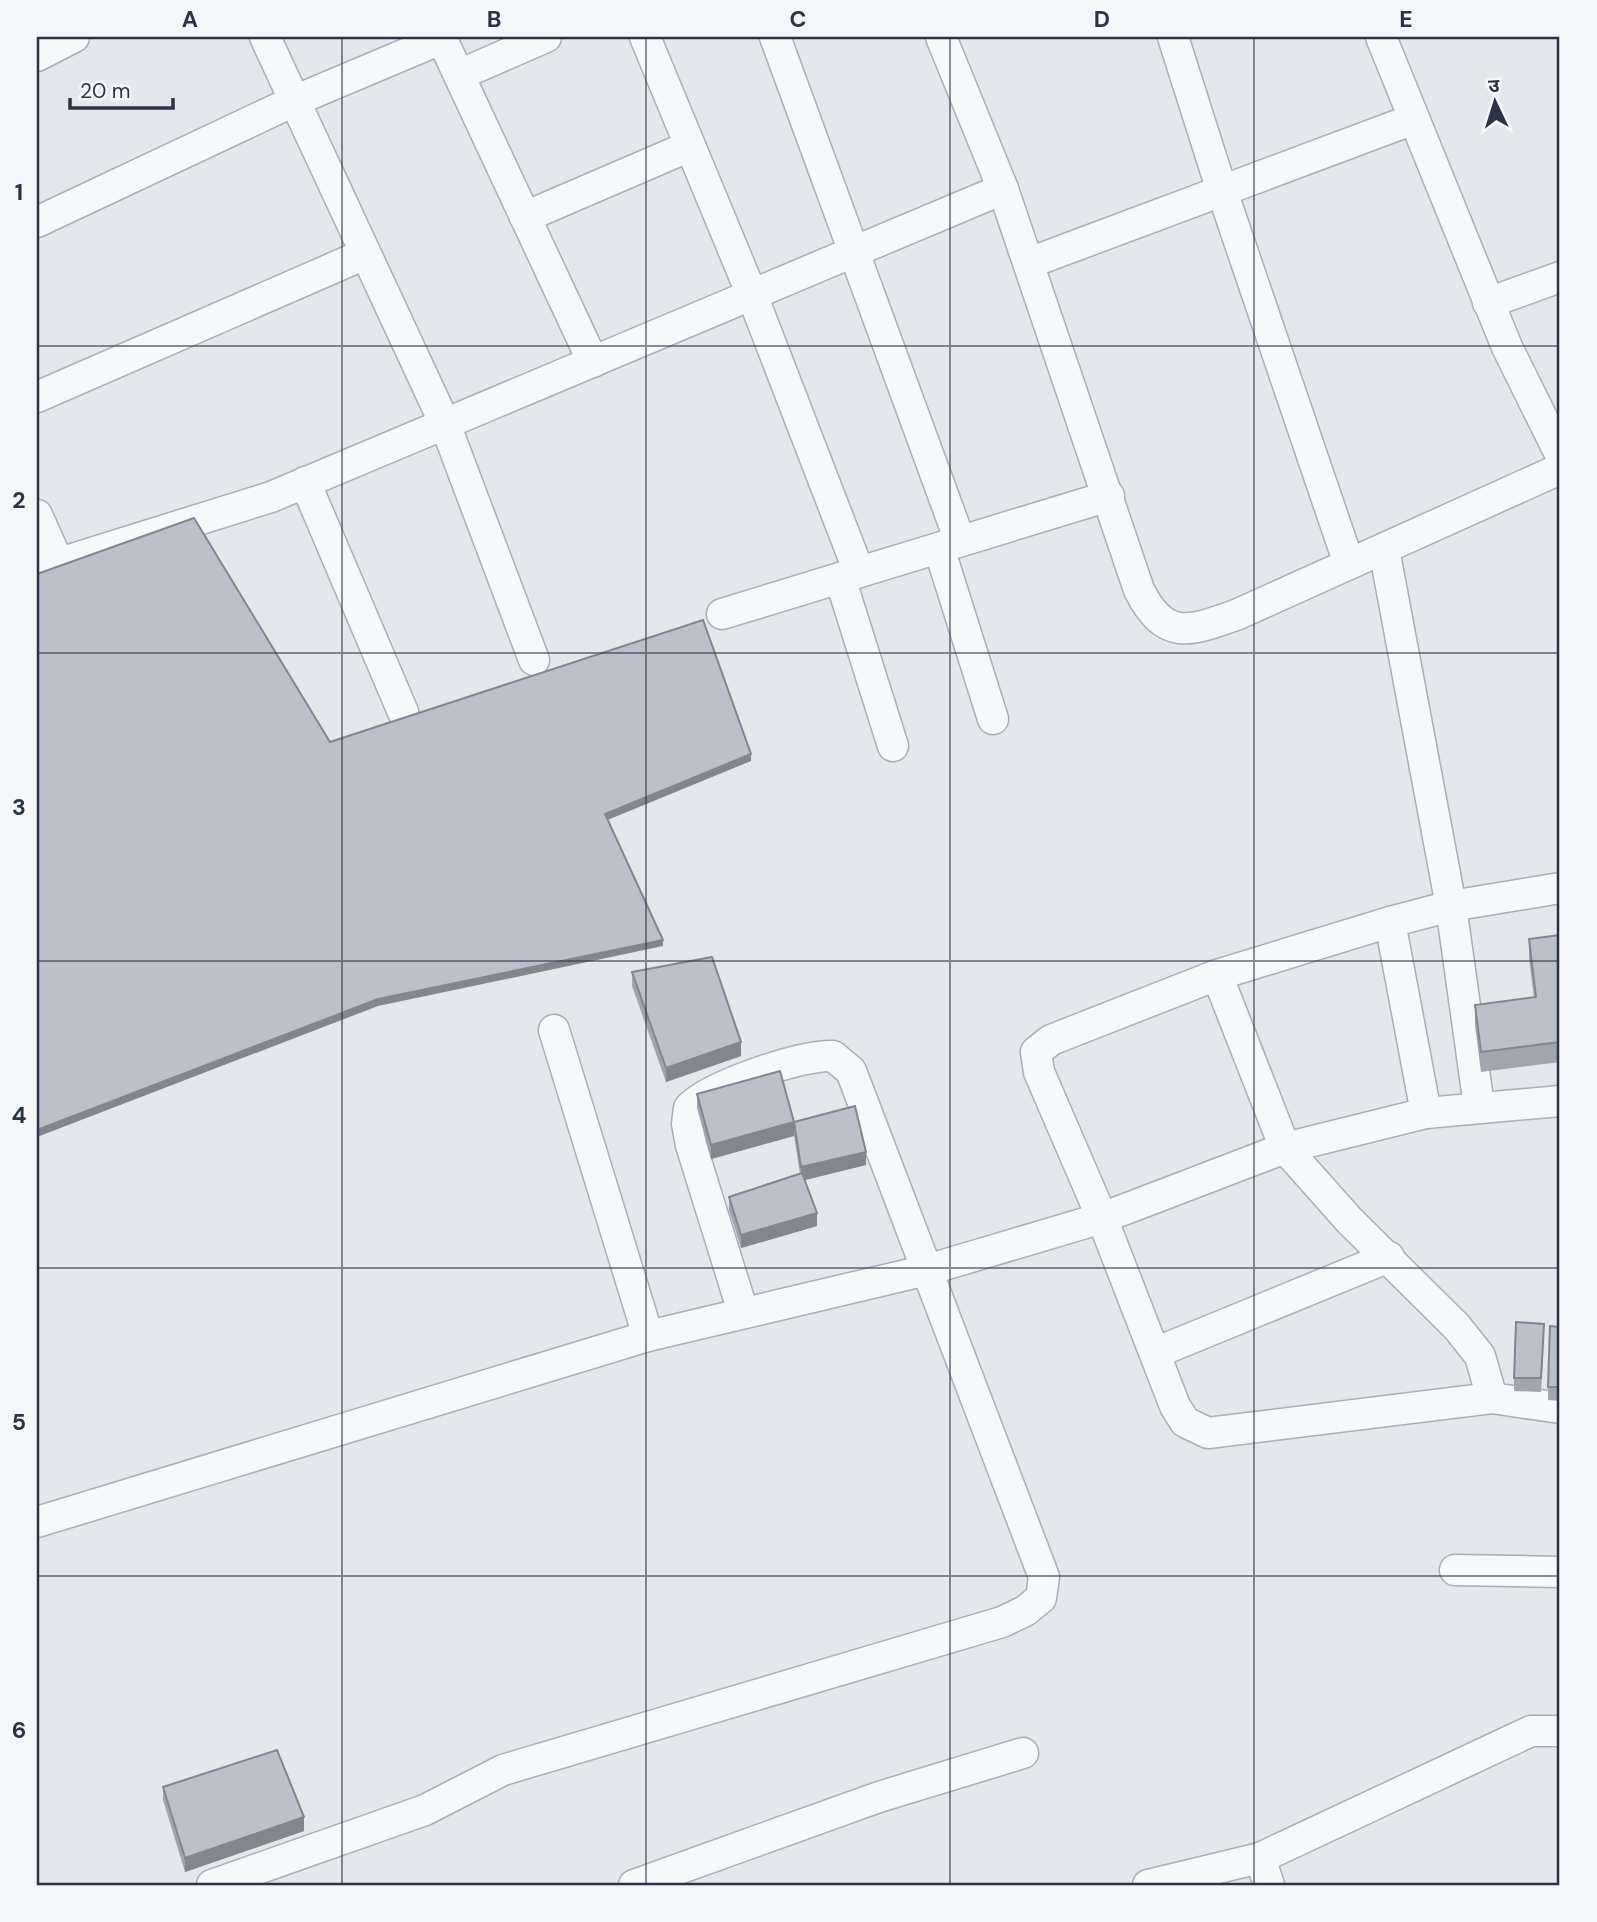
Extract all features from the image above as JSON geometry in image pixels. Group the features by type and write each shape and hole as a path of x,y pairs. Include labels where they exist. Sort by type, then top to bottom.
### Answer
{"street":[{"path":"37,56 74,37"},
{"path":"265,37 445,424 534,660"},
{"path":"459,75 546,37"},
{"path":"645,37 752,295 849,575 893,746"},
{"path":"775,37 855,252 950,544 993,719"},
{"path":"942,37 1003,190 1139,590 1151,614 1164,625 1186,628 1207,625 1560,469"},
{"path":"1173,37 1222,191 1349,564"},
{"path":"1381,37 1507,347 1560,454"},
{"path":"37,222 295,101 441,38 593,362"},
{"path":"1029,263 1414,119"},
{"path":"525,217 690,146"},
{"path":"37,515 47,566 271,496 1003,190"},
{"path":"37,397 365,254"},
{"path":"1489,303 1560,278"},
{"path":"305,482 403,712"},
{"path":"722,614 1109,496"},
{"path":"1384,549 1451,906 1479,1106"},
{"path":"1560,888 1451,906 1217,975 1051,1040 1036,1052 1039,1072 1102,1218 1175,1406 1185,1422 1208,1433 1492,1398 1560,1408"},
{"path":"1390,922 1426,1113"},
{"path":"1217,975 1286,1148 1349,1220 1457,1327 1480,1356 1492,1398"},
{"path":"554,1030 648,1336"},
{"path":"212,1885 425,1810 503,1770 1002,1622 1025,1611 1041,1598 1044,1577 927,1270 850,1071 833,1056 808,1058 714,1090 689,1108 687,1124 691,1145 743,1312"},
{"path":"37,1522 648,1336 927,1270 1102,1218 1286,1148 1426,1113 1479,1106 1560,1101"},
{"path":"1155,1353 1389,1257"},
{"path":"1455,1570 1560,1572"},
{"path":"1148,1885 1264,1871 1531,1731 1560,1731"},
{"path":"634,1885 879,1797 1023,1754"}],"building":[{"path":"194,518 330,742 703,620 751,754 605,814 663,940 378,999 37,1130 37,574"},
{"path":"1560,935 1560,1042 1481,1052 1475,1005 1536,997 1529,939"},
{"path":"712,957 741,1042 666,1068 632,972"},
{"path":"780,1071 794,1122 711,1145 697,1094"},
{"path":"855,1106 866,1152 801,1167 794,1122"},
{"path":"802,1173 817,1213 741,1235 729,1197"},
{"path":"1516,1322 1544,1324 1541,1378 1514,1378"},
{"path":"1550,1326 1560,1327 1560,1387 1548,1387"},
{"path":"277,1750 304,1817 185,1858 163,1787"}]}
